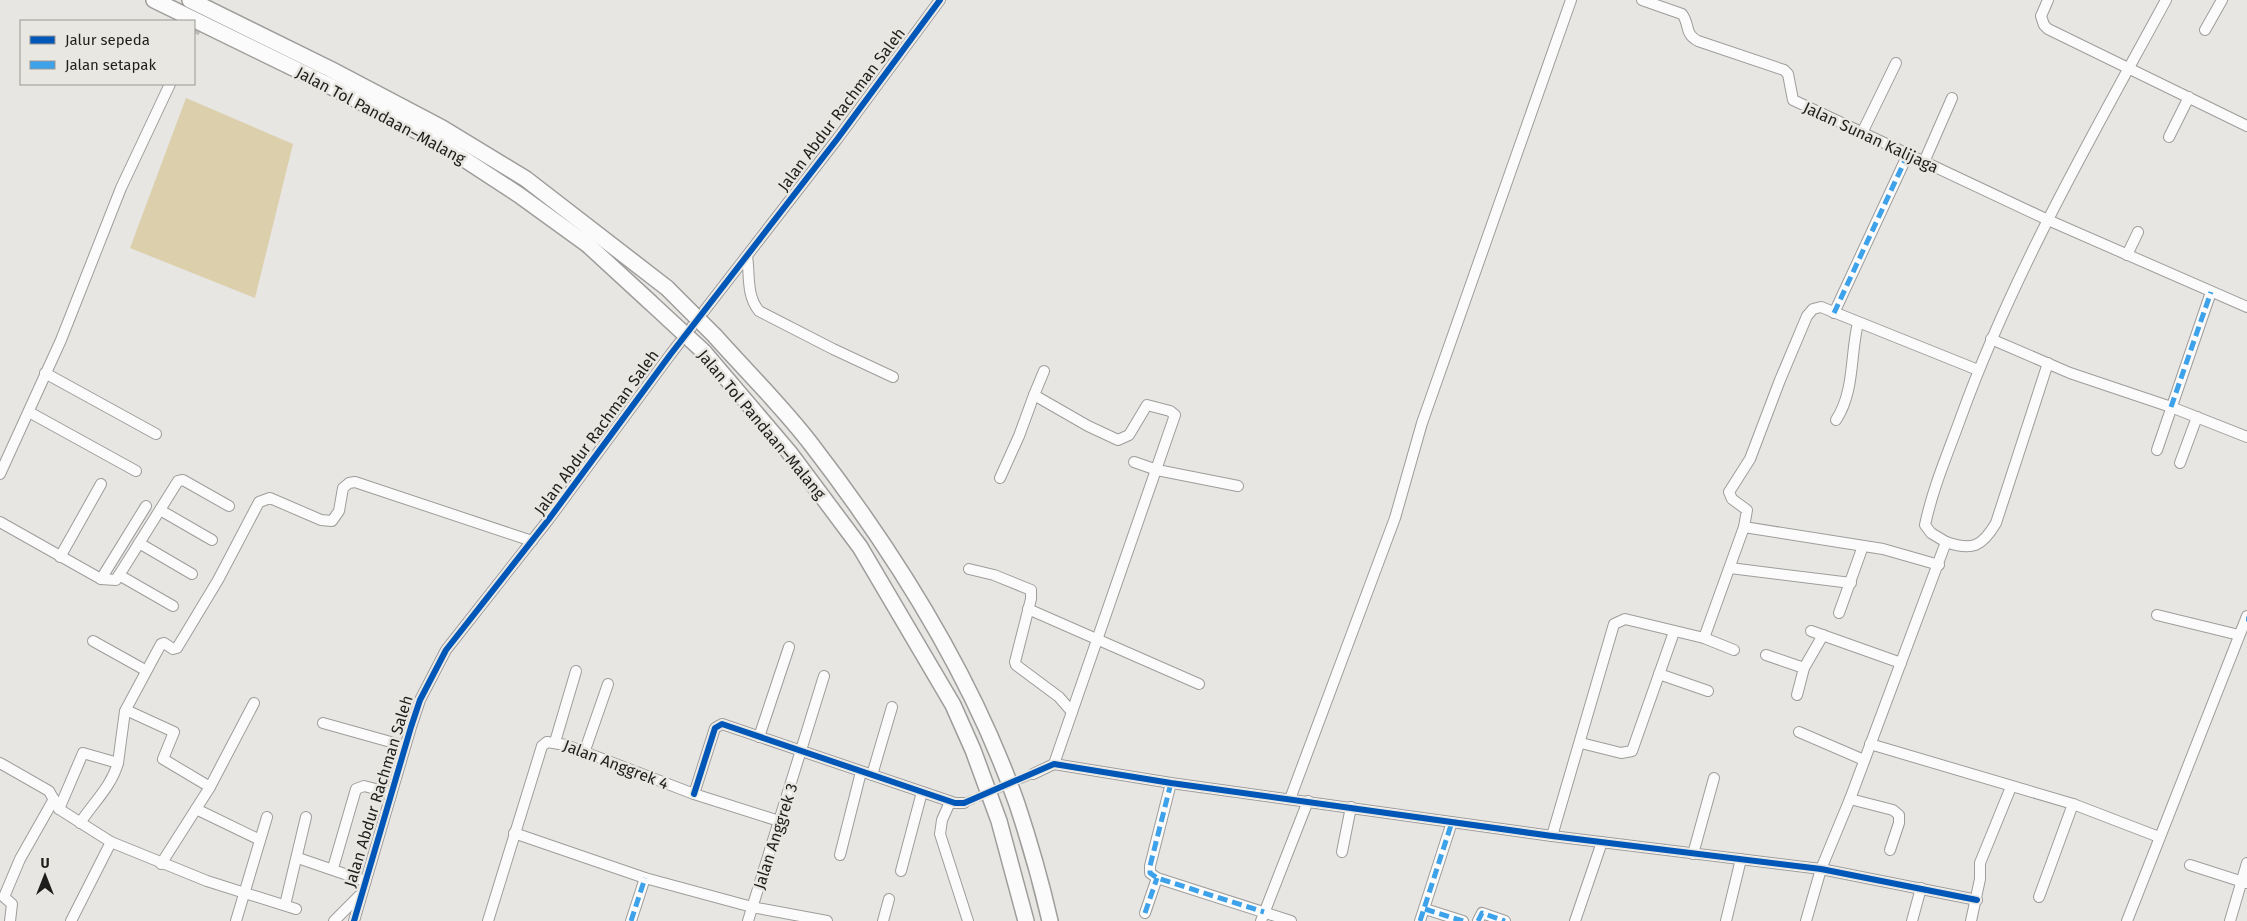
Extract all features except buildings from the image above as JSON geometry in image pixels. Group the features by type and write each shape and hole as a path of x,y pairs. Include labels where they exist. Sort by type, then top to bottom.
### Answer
{"highway":[{"name":"Jalan Tol Pandaan–Malang","path":"154,0 326,84 438,142 519,195 588,245 704,352 789,452 860,547 953,705 973,750 999,821 1026,921"},
{"name":"Jalan Tol Pandaan–Malang","path":"190,0 330,69 442,128 526,179 667,288 715,336 820,456 880,538 936,630 980,715 1017,804 1050,921"}],"street":[{"name":"Jalan Abdur Rachman Saleh","path":"354,921 360,895 420,700 446,650 532,541 707,305 747,256 940,0"},
{"path":"1290,798 1395,518 1422,423 1571,0"},
{"name":"Jalan Sunan Kalijaga","path":"1642,0 1682,14 1691,38 1784,70 1788,74 1793,100 2048,220 2247,306"},
{"path":"2048,0 2041,16 2044,26 2247,126"},
{"path":"2048,363 1996,523 1986,540 1973,546 1962,547 1946,542 1931,533 1925,525 1935,486 1991,340 2048,220 2166,0"},
{"path":"2205,30 2222,0"},
{"path":"1862,133 1896,63"},
{"path":"0,474 61,340 121,188 170,85"},
{"path":"2169,137 2189,97"},
{"path":"1924,162 1952,98"},
{"path":"1834,313 1908,154"},
{"path":"2128,255 2138,232"},
{"path":"747,256 750,292 758,311 893,376"},
{"path":"2157,450 2212,292"},
{"path":"1704,638 1744,527 1747,510 1732,499 1729,492 1750,459 1807,316 1817,307 1978,370"},
{"path":"1836,420 1846,402 1854,358 1853,342 1858,323"},
{"path":"1991,340 2247,437"},
{"path":"1000,478 1019,436 1044,371"},
{"path":"45,373 156,434"},
{"path":"1034,395 1088,426 1118,440 1129,435 1147,405 1174,413 1174,420 1157,470 1054,764"},
{"path":"29,412 136,471"},
{"path":"2180,464 2197,418"},
{"path":"1134,462 1157,470 1238,486"},
{"path":"109,578 139,542 180,480 229,506"},
{"path":"80,823 92,804 106,790 118,763 126,710 145,670 161,644 164,643 174,650 178,648 218,580 259,502 267,498 321,520 332,521 339,511 343,488 349,483 355,482 532,541"},
{"path":"60,557 101,484"},
{"path":"109,578 146,506"},
{"path":"160,510 212,540"},
{"path":"0,522 60,557 173,606"},
{"path":"1744,527 1863,546 1939,565"},
{"path":"139,542 192,574"},
{"path":"1806,921 1821,869 1850,798 1939,565 1946,542"},
{"path":"1839,613 1863,546"},
{"path":"1730,568 1851,583"},
{"path":"969,569 1031,590 1015,662 1016,665 1059,697 1072,712"},
{"path":"1028,609 1199,684"},
{"path":"2157,615 2239,634"},
{"path":"2128,921 2239,634 2247,618"},
{"path":"1552,836 1581,743 1614,624 1625,619 1704,638 1734,650"},
{"path":"1811,631 1901,663"},
{"path":"1581,743 1621,753 1632,751 1674,632"},
{"path":"1797,695 1804,668 1823,634"},
{"path":"93,641 145,670"},
{"path":"759,738 789,647"},
{"path":"1766,655 1804,668"},
{"path":"555,742 576,671"},
{"path":"1659,674 1708,690"},
{"name":"Jalan Anggrek 3","path":"748,921 802,752 824,676"},
{"path":"584,753 608,684"},
{"path":"161,864 210,786 254,703"},
{"path":"872,776 892,707"},
{"path":"126,710 174,732 163,759 210,786"},
{"path":"323,723 405,746"},
{"path":"694,794 715,728 718,725 950,802 964,803"},
{"path":"1799,732 1864,760"},
{"name":"Jalan Anggrek 4","path":"488,921 542,746 547,742 555,742 694,794 779,821"},
{"path":"1870,744 2073,804 2160,837"},
{"path":"10,921 12,904 4,897 20,859 56,804 83,753 118,763"},
{"path":"0,763 45,788 56,804 80,823 111,842 161,864 245,894 296,909"},
{"path":"1033,774 1054,764 1171,783 1290,798 1552,836 1821,869 1977,900"},
{"path":"840,854 861,772"},
{"path":"1692,854 1714,778"},
{"path":"1171,783 1150,866 1150,874 1262,916 1292,921"},
{"path":"333,868 356,789 364,786 391,793"},
{"path":"1970,921 1977,900 1980,863 2011,786"},
{"path":"900,871 922,792"},
{"path":"1850,798 1893,810 1899,814 1899,823 1890,850"},
{"path":"1262,916 1308,801"},
{"path":"950,802 942,820 940,834 968,921"},
{"path":"2039,897 2073,804"},
{"path":"1342,852 1351,807"},
{"path":"196,810 260,840"},
{"path":"236,921 267,817"},
{"path":"285,905 298,858 306,817"},
{"path":"1420,921 1452,822"},
{"path":"514,833 645,878 752,907 828,921"},
{"path":"71,921 111,842"},
{"path":"1575,921 1602,842"},
{"path":"298,858 333,868 365,881"},
{"path":"1726,921 1741,859"},
{"path":"2230,921 2244,882 2247,863"},
{"path":"2190,865 2244,882"},
{"path":"632,921 645,878"},
{"path":"1145,913 1157,878"},
{"path":"1912,921 1921,888"},
{"name":"Jalan Abdur Rachman Saleh","path":"334,921 360,895"},
{"path":"883,921 889,899"},
{"path":"1425,909 1463,921"},
{"path":"1478,921 1482,913 1505,921"}],"shaded area":[{"path":"186,98 293,144 255,298 130,248"}],"tunnel":[{"path":"195,31 210,0"},
{"path":"964,803 1033,774"}],"marked path":[{"path":"1834,313 1908,154"},
{"path":"2171,407 2211,292"},
{"path":"1171,783 1150,866 1150,873 1157,878 1264,912"},
{"path":"1420,921 1452,822"},
{"path":"631,921 645,878"},
{"path":"1145,913 1157,878"},
{"path":"1425,909 1463,921"},
{"path":"1478,921 1482,913 1505,921"}],"cycle path":[{"path":"354,921 420,700 446,650 549,519 670,355 838,138 940,0"},
{"path":"694,794 715,728 722,724 955,803 964,803 1054,764 1171,783 1552,836 1821,869 1977,900"}]}
